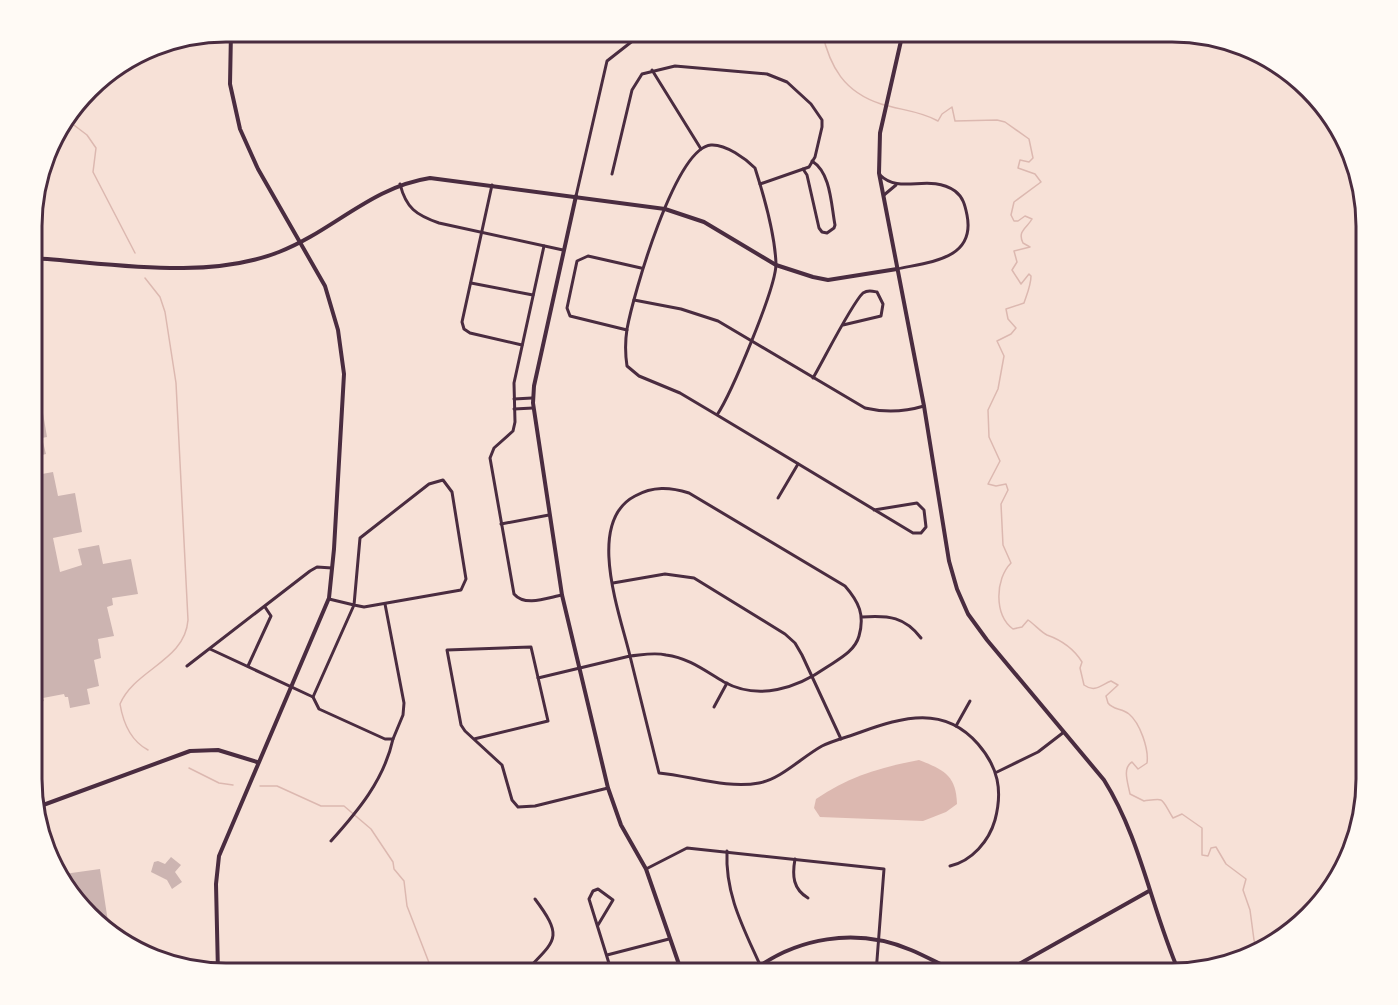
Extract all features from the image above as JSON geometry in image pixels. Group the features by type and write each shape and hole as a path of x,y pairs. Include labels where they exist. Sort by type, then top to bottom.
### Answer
{"street":[{"path":"218,963 216,884 219,856 257,762 292,687 329,598 333,568 343,403 342,354 325,286 258,169 240,129 230,84 231,42"},
{"path":"631,42 607,61 563,250 532,398 562,595 608,788 621,825 646,869 678,963"},
{"path":"901,42 880,133 879,173 924,406 949,561 957,588 968,614 987,640 1104,780 1118,802 1132,831 1149,891 1176,963"},
{"path":"612,174 632,90 642,74 675,66 767,74 787,82 811,104 822,120 821,139 812,161 803,169 760,184"},
{"path":"651,70 701,149"},
{"path":"717,415 728,399 776,265 755,168 748,161 723,147 711,145 701,149 688,161 665,209 642,268 627,330 625,351 627,366 639,376 680,393 913,534 921,533 926,527 924,510 917,503 874,510"},
{"path":"803,169 807,175 819,228 822,232 827,233 835,225 825,178 819,166 812,161"},
{"path":"42,259 202,268 242,264 301,243 400,184 430,178 665,209 704,222 776,265 796,273 828,280 897,269 948,256 965,240 969,231 963,200 954,190 937,182 896,184 879,173"},
{"path":"400,184 407,204 419,216 482,233 563,250"},
{"path":"882,197 896,184"},
{"path":"492,185 462,322 464,329 470,333 522,345"},
{"path":"544,246 522,345 514,399 513,430 494,448 490,458 512,589 518,598 528,602 562,595"},
{"path":"627,330 570,316 567,308 578,261 588,256 642,268"},
{"path":"471,283 533,295"},
{"path":"813,378 843,325 862,295 870,291 877,292 883,304 881,316 843,325"},
{"path":"634,300 681,309 718,321 865,408 900,411 924,406"},
{"path":"514,399 532,398"},
{"path":"514,409 534,408"},
{"path":"778,498 798,464"},
{"path":"313,697 354,605 360,538 429,484 443,480 452,492 466,579 461,590 364,607 354,605 329,598"},
{"path":"538,678 630,657 651,653 678,657 692,662 727,683 765,691 799,685 813,678 846,654 857,641 862,617 854,597 844,586 689,493 675,489 650,490 629,499 621,507 608,538 613,583 630,657 659,773 745,784 761,783 823,746 901,718 925,717 956,726 974,740 997,772 999,806 992,833 966,860 950,867"},
{"path":"501,524 549,515"},
{"path":"187,666 310,570 317,567 333,568"},
{"path":"613,583 665,574 694,578 784,634 795,643 841,740"},
{"path":"331,841 358,811 370,793 390,751 403,715 404,703 385,603"},
{"path":"248,666 271,616 265,607"},
{"path":"862,617 880,616 902,620 921,638"},
{"path":"474,739 548,721 531,647 447,650 461,725 474,739 502,765 512,800 518,807 535,806 608,788"},
{"path":"210,649 313,697 319,709 385,739 393,739"},
{"path":"714,707 727,683"},
{"path":"956,726 970,701"},
{"path":"997,772 1029,757 1064,732"},
{"path":"44,804 190,751 218,750 257,762"},
{"path":"646,869 687,848 884,869 876,963"},
{"path":"727,851 726,874 729,892 759,963"},
{"path":"795,860 793,880 797,889 808,898"},
{"path":"598,925 613,900 598,889 593,891 589,899 609,963"},
{"path":"1022,963 1149,891"},
{"path":"533,963 551,944 554,937 551,920 535,899"},
{"path":"765,963 813,942 840,937 877,939 910,949 940,963"},
{"path":"606,955 669,939"}],"shaded area":[{"path":"919,760 942,771 951,780 957,804 946,812 923,821 820,817 814,808 816,799 853,779 891,766"}],"building":[{"path":"43,413 47,437 42,438"},
{"path":"42,438 46,454 42,455"},
{"path":"53,472 58,496 75,493 82,532 53,538 60,572 82,565 78,549 99,545 103,564 131,559 138,594 112,598 113,605 107,607 114,636 98,639 101,658 94,660 99,686 87,689 90,704 70,708 68,697 64,694 43,698 42,702 42,474"},
{"path":"171,857 181,865 175,872 182,882 172,889 167,880 151,872 154,862 165,864"},
{"path":"100,869 108,919 88,900 68,873"}],"waterway":[{"path":"824,42 834,67 841,77 857,93 868,99 925,115 938,121 942,114 952,107 955,121 997,120 1005,122 1029,139 1033,158 1029,162 1020,160 1018,168 1035,174 1041,182 1014,202 1011,215 1014,221 1025,216 1032,219 1021,235 1023,243 1030,247 1014,251 1017,262 1012,270 1021,284 1029,274 1030,283 1024,303 1006,309 1008,319 1016,328 1011,334 997,341 1004,356 998,389 988,410 989,437 1000,461 988,484 996,486 1006,484 1008,490 1001,504 1003,545 1011,563 1002,578 1000,587 1002,615 1013,629 1022,627 1028,620 1045,634 1071,649 1082,662 1080,668 1084,685 1095,688 1111,681 1118,685 1106,696 1108,703 1133,718 1147,751 1147,763 1138,769 1132,762 1127,768 1126,776 1130,794 1144,801 1162,800 1173,818 1182,814 1202,828 1202,855 1208,856 1211,848 1216,847 1226,864 1246,879 1243,890 1250,910 1255,943"},
{"path":"73,124 87,135 96,148 93,172 135,253"},
{"path":"145,278 160,297 165,312 176,383 188,620 185,634 178,646 137,682 120,704 129,730 137,742 148,750"},
{"path":"189,768 219,783 233,785"},
{"path":"260,786 277,786 321,806 344,806 371,829 393,862 394,869 404,881 407,906 429,963"}]}
